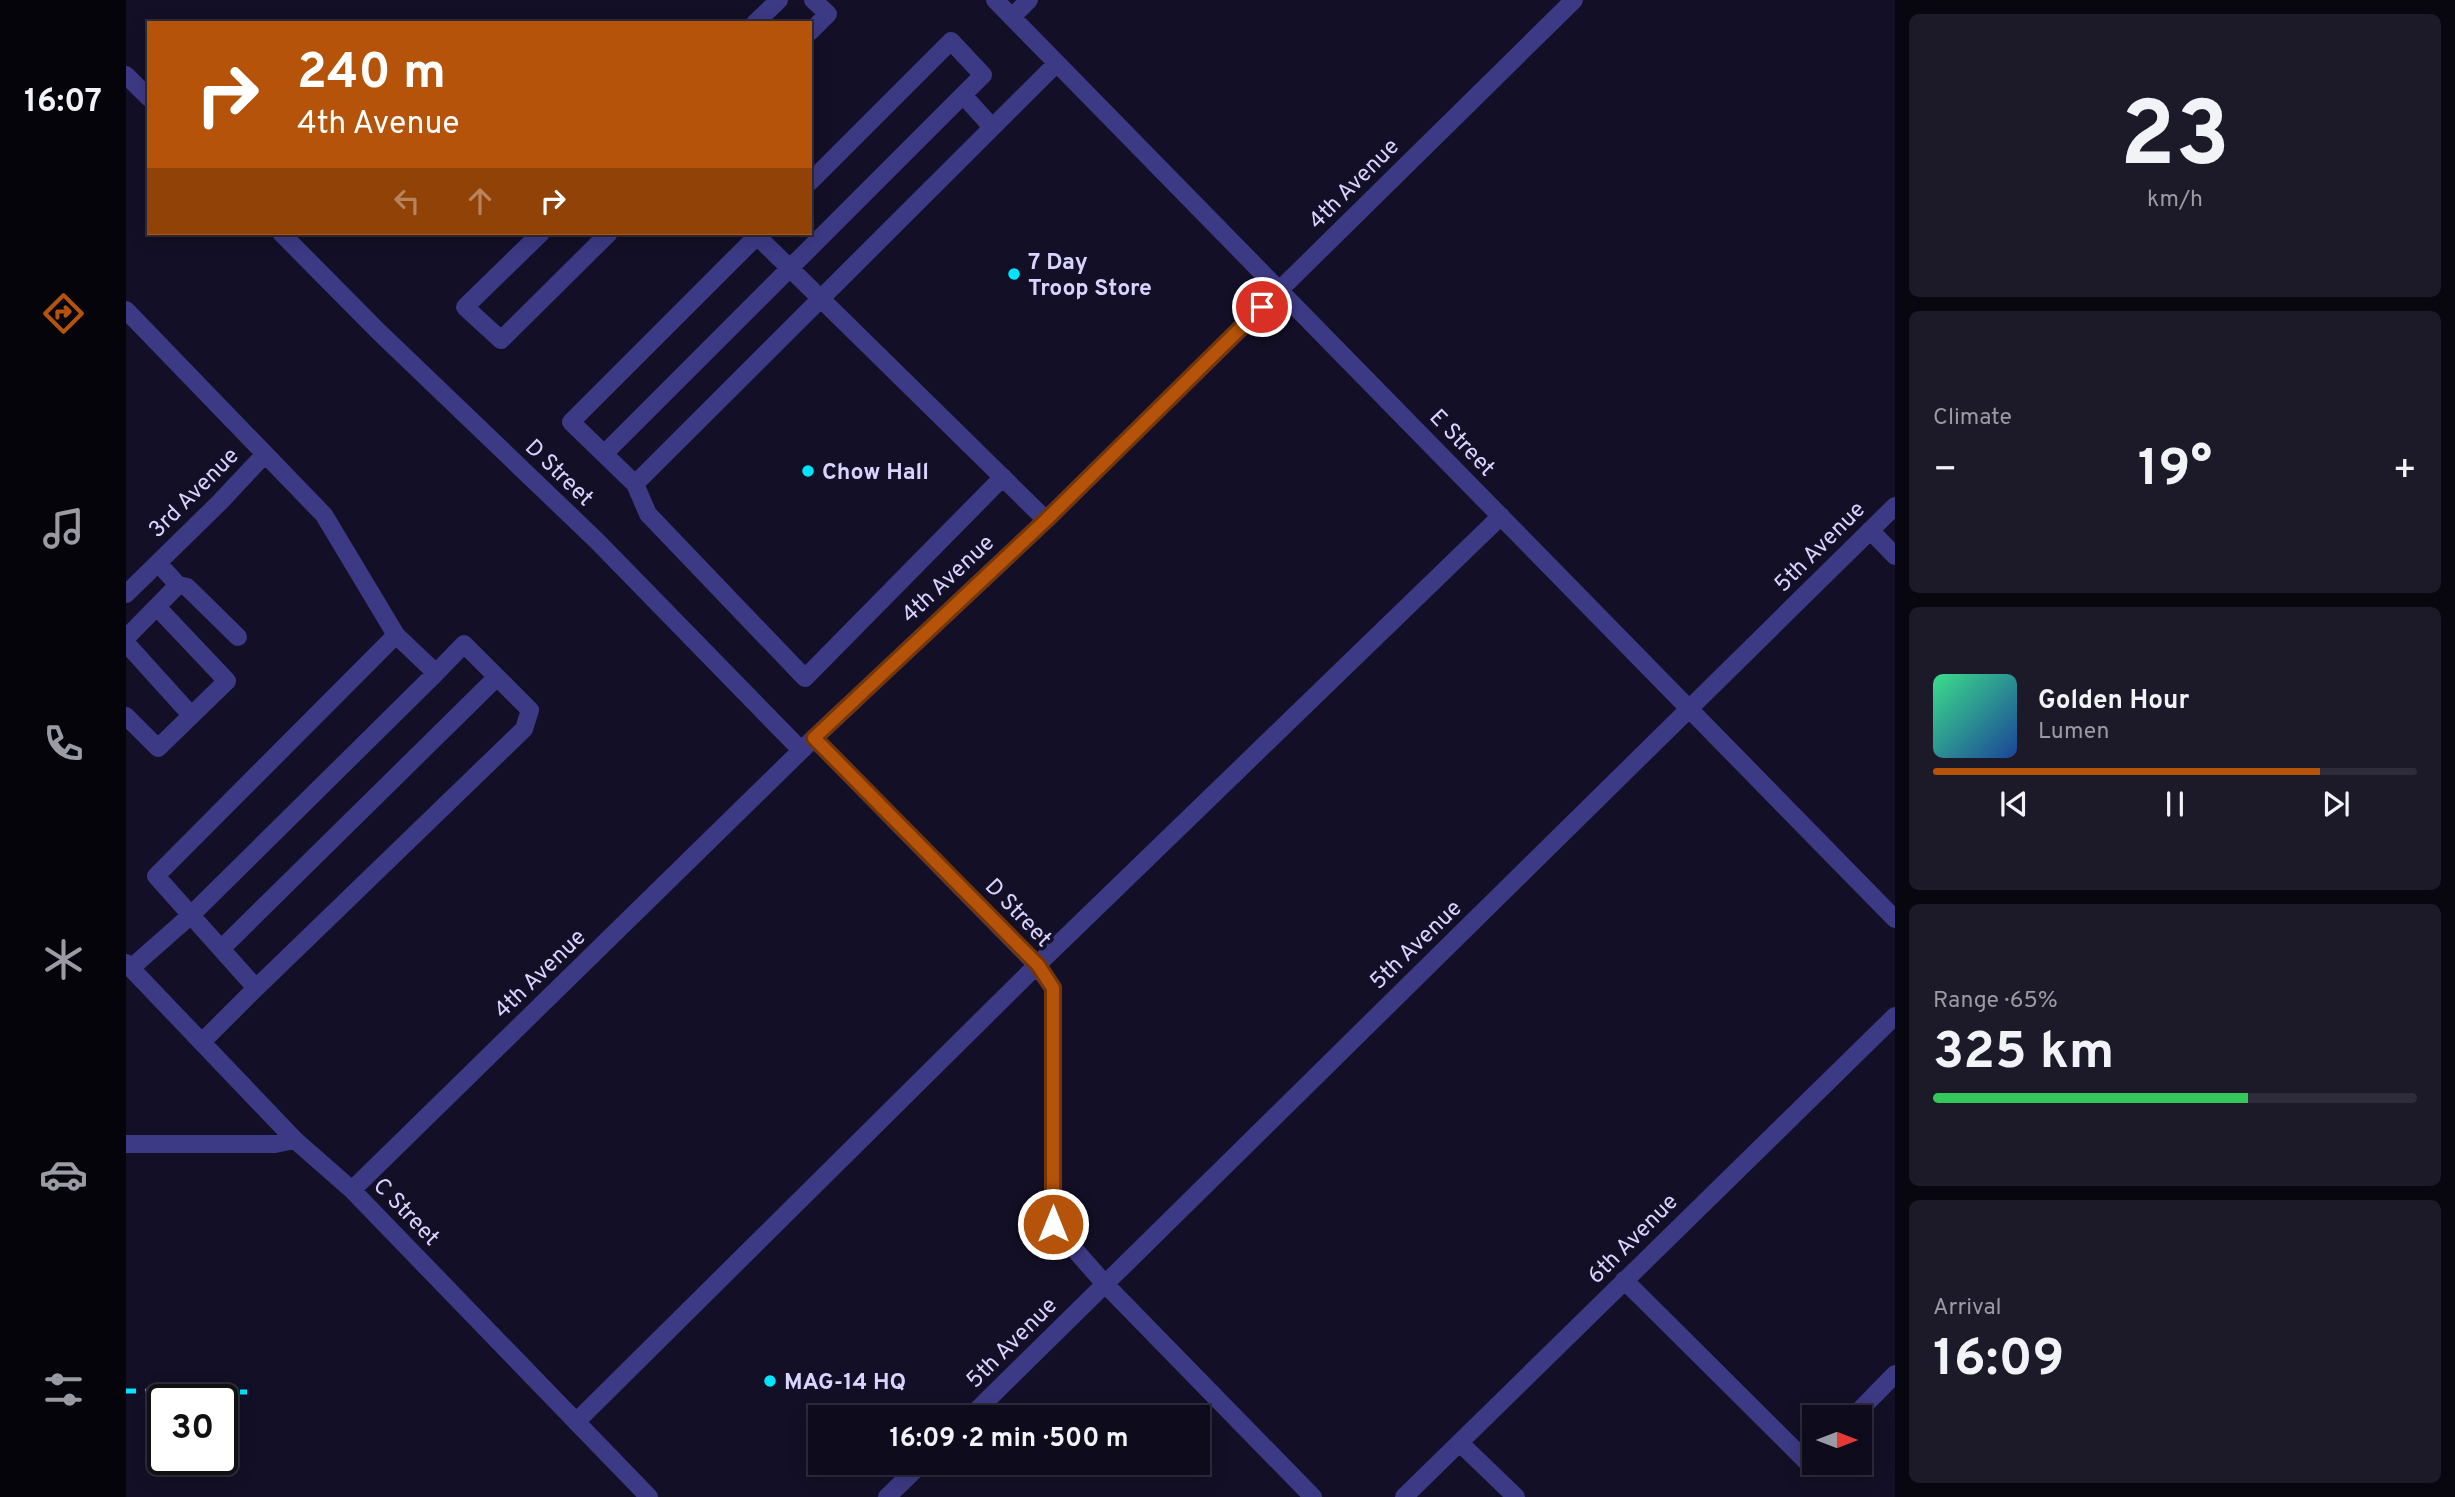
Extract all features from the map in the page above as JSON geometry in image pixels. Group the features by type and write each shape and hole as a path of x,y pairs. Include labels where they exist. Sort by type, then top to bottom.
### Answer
{"street":[{"path":"757,21 779,0"},
{"path":"812,30 828,14 813,0"},
{"name":"E Street","path":"995,0 1895,919"},
{"path":"1012,17 1029,0"},
{"name":"4th Avenue","path":"352,1190 808,744 1046,520 1574,0"},
{"path":"604,454 983,75 951,41 812,180"},
{"path":"635,484 1057,62"},
{"path":"126,75 147,96"},
{"path":"963,95 992,127"},
{"name":"D Street","path":"283,235 389,341 1038,965 1053,988 1053,1224 1105,1284 1313,1497"},
{"path":"539,235 466,307 501,340 607,235"},
{"path":"758,235 571,422 635,484 648,514 806,678 1003,477"},
{"path":"760,235 790,268 1046,520"},
{"path":"126,310 324,515 396,635 436,673"},
{"name":"3rd Avenue","path":"126,594 265,454"},
{"name":"5th Avenue","path":"982,1405 1895,506"},
{"path":"576,1422 1038,965 1501,516"},
{"path":"1870,530 1895,556"},
{"path":"158,563 178,585 187,587 238,637"},
{"path":"178,585 126,640 191,715"},
{"path":"126,716 158,748 227,681 157,607"},
{"path":"256,988 156,876 396,635"},
{"path":"129,965 191,915 464,644 530,710 524,729 202,1042"},
{"path":"221,949 497,677"},
{"name":"C Street","path":"129,965 295,1140 352,1190 649,1497"},
{"name":"6th Avenue","path":"1404,1497 1895,1016"},
{"path":"126,1144 275,1144 295,1140"},
{"path":"1624,1280 1802,1457"},
{"path":"1865,1405 1895,1374"},
{"path":"1460,1443 1516,1497"},
{"path":"887,1497 910,1475"}],"railway":[{"path":"126,1391 247,1392"}],"place":[{"name":"7 Day Troop Store","path":"1014,274"},
{"name":"Chow Hall","path":"808,471"},
{"name":"MAG-14 HQ","path":"770,1381"}],"route":[{"path":"1053,1224 1053,988 1038,965 814,738 1046,520 1262,307"}]}
